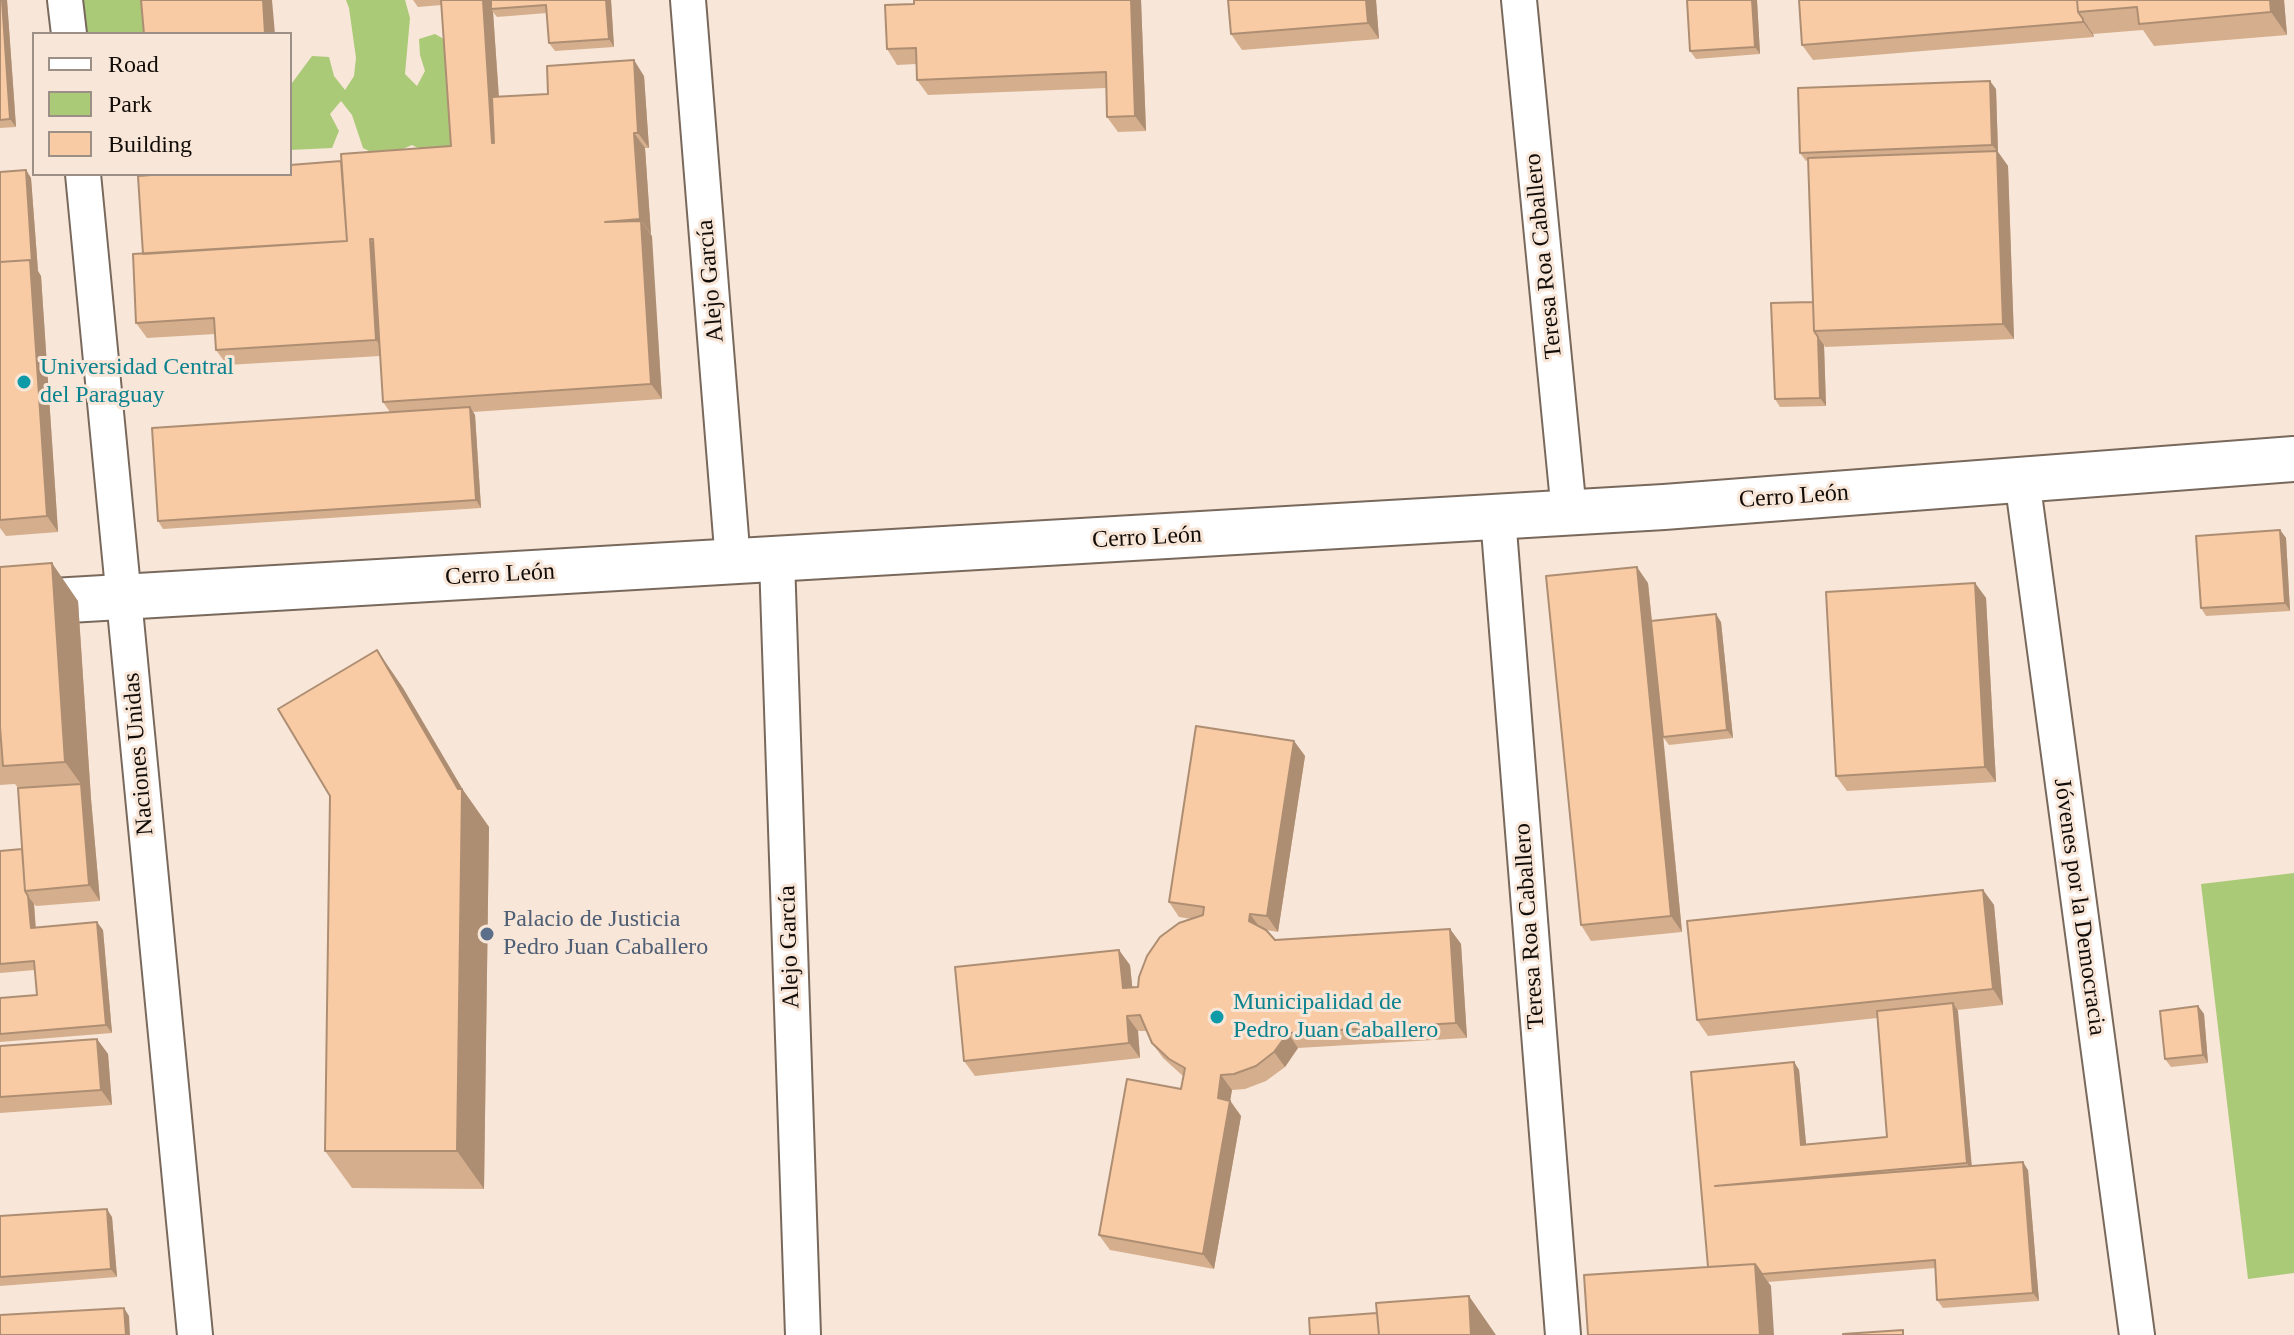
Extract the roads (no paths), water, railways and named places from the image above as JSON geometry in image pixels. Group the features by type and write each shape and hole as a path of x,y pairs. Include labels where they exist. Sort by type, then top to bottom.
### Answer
{"street":[{"path":"65,0 69,32"},
{"name":"Alejo García","path":"688,0 733,562"},
{"name":"Teresa Roa Caballero","path":"1519,0 1569,512"},
{"name":"Naciones Unidas","path":"83,176 195,1335"},
{"name":"Cerro León","path":"0,604 1498,517 2294,459"},
{"name":"Jóvenes por la Democracia","path":"2022,479 2137,1335"},
{"name":"Teresa Roa Caballero","path":"1498,517 1563,1335"},
{"name":"Alejo García","path":"777,560 803,1335"}],"place":[{"name":"Universidad Central del Paraguay","path":"24,382"},
{"name":"Palacio de Justicia Pedro Juan Caballero","path":"487,934"},
{"name":"Municipalidad de Pedro Juan Caballero","path":"1217,1017"}]}
